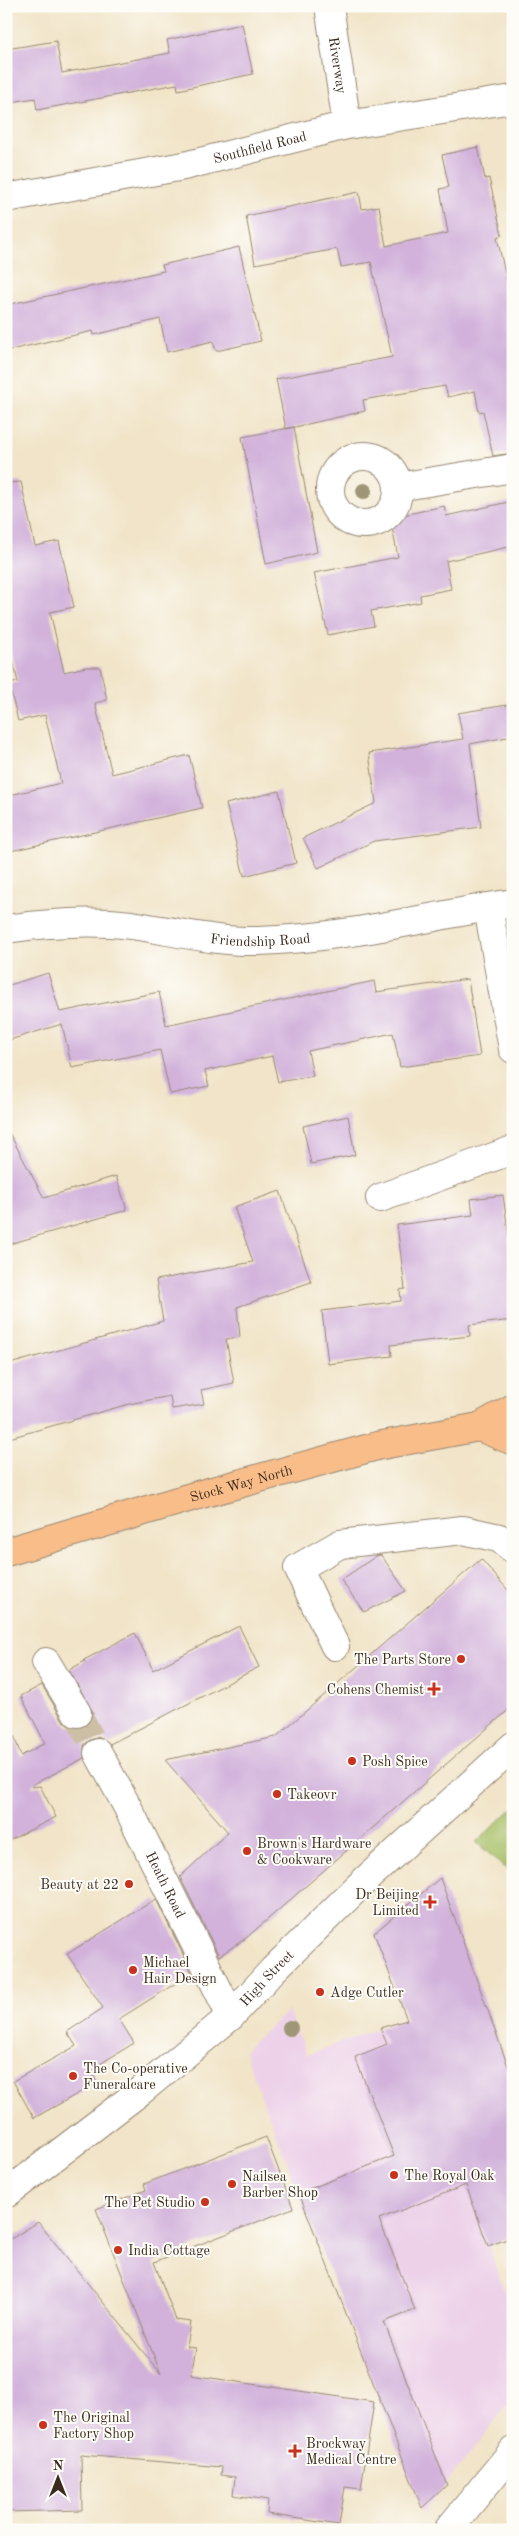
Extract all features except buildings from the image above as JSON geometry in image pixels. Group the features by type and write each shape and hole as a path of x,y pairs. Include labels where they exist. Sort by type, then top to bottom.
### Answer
{"main road":[{"name":"Stock Way North","path":"6,1552 188,1498 377,1446 479,1427 513,1408"},
{"path":"479,1427 513,1441"}],"street":[{"name":"Riverway","path":"329,6 347,126"},
{"name":"Southfield Road","path":"6,198 184,166 347,126 513,99"},
{"path":"398,487 513,468"},
{"path":"500,905 513,1049"},
{"name":"Friendship Road","path":"6,929 57,922 130,925 190,936 257,941 329,935 500,905"},
{"path":"380,1198 513,1150"},
{"path":"335,1646 298,1568 340,1544 463,1530 499,1538 513,1549"},
{"path":"46,1662 77,1713"},
{"name":"High Street","path":"6,2194 134,2096 231,2016 273,1970 362,1883 513,1746"},
{"name":"Heath Road","path":"98,1753 127,1806 231,2016"},
{"path":"448,2530 513,2451"}],"shaded area":[{"path":"288,2011 307,2055 406,2018 513,2314 513,2398 423,2514 244,2051"}],"green space":[{"path":"513,1808 513,1875 476,1842"}],"tunnel":[{"path":"77,1713 98,1753"}],"place":[{"name":"The Parts Store","path":"461,1659"},
{"name":"Cohens Chemist","path":"434,1689"},
{"name":"Posh Spice","path":"352,1761"},
{"name":"Takeovr","path":"277,1794"},
{"name":"Brown's Hardware & Cookware","path":"247,1851"},
{"name":"Beauty at 22","path":"129,1884"},
{"name":"Dr Beijing Limited","path":"430,1902"},
{"name":"Michael Hair Design","path":"133,1970"},
{"name":"Adge Cutler","path":"320,1992"},
{"name":"The Co-operative Funeralcare","path":"73,2076"},
{"name":"The Royal Oak","path":"394,2175"},
{"name":"Nailsea Barber Shop","path":"232,2184"},
{"name":"The Pet Studio","path":"205,2202"},
{"name":"India Cottage","path":"118,2250"},
{"name":"The Original Factory Shop","path":"43,2425"},
{"name":"Brockway Medical Centre","path":"295,2451"}]}
